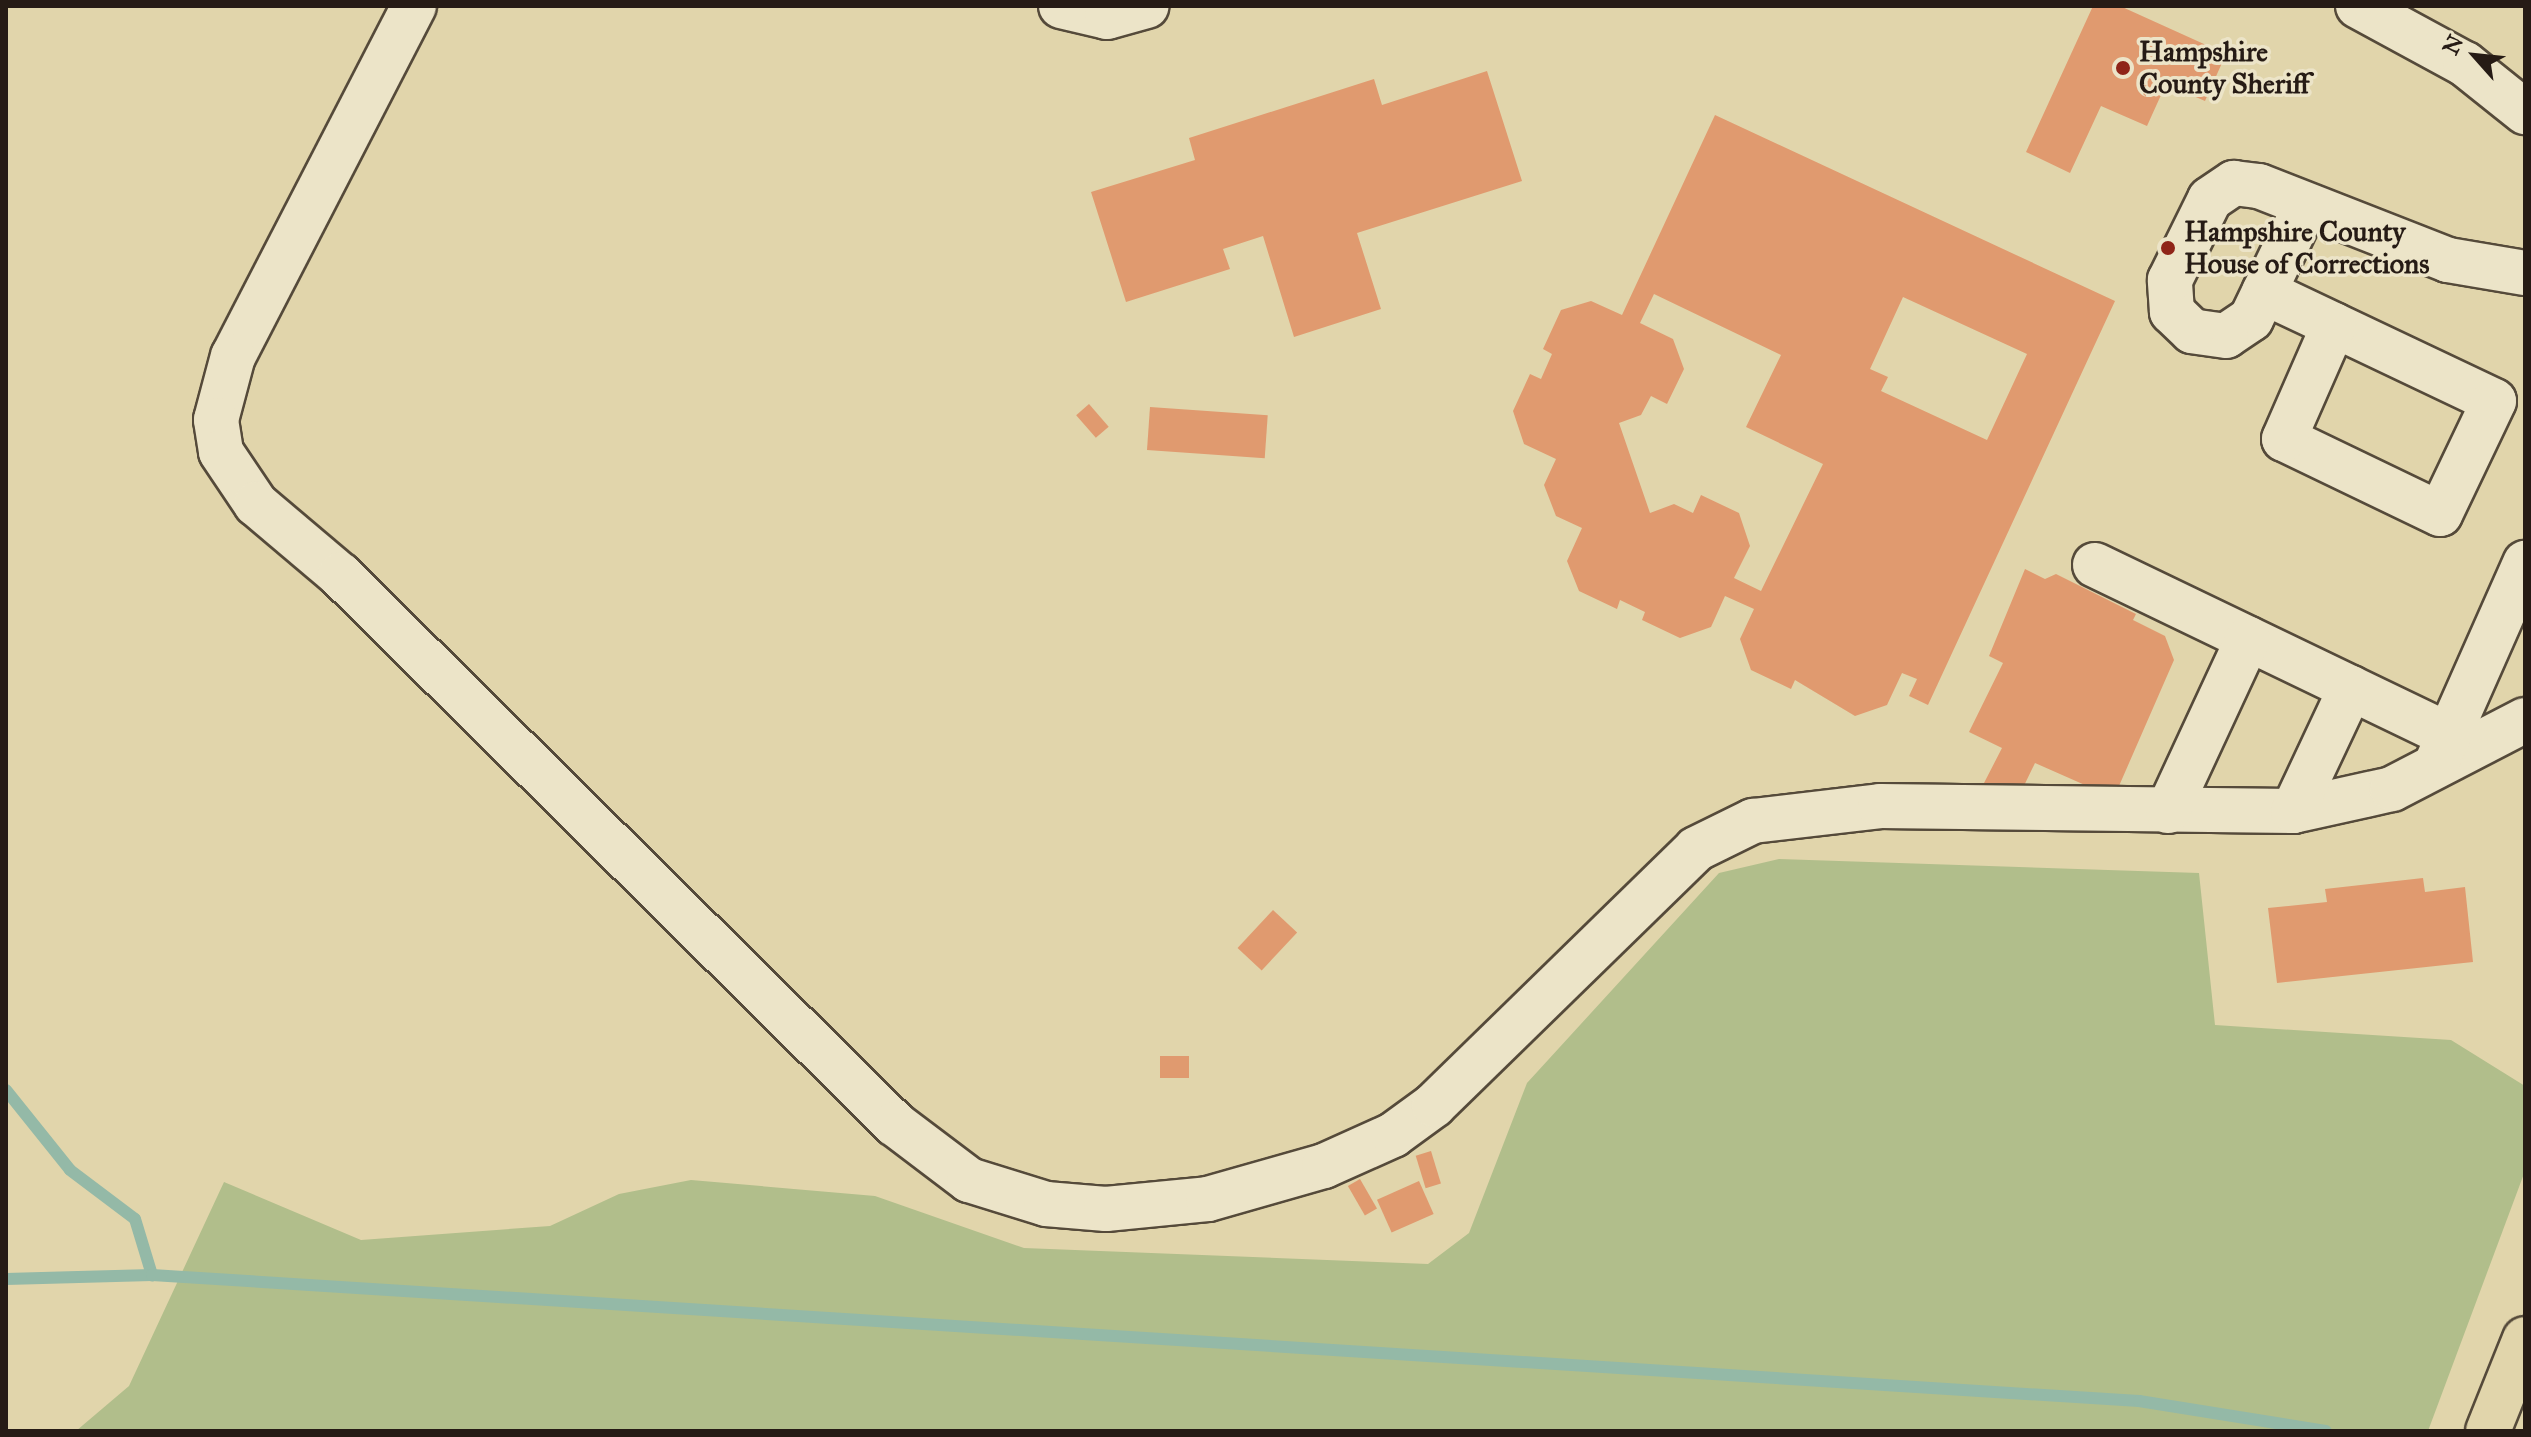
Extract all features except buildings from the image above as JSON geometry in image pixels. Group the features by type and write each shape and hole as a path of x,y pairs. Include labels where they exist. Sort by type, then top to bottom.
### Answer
{"main road":[{"path":"2488,1431 2525,1339"}],"lane":[{"path":"414,6 233,356 216,420 221,452 256,504 340,575 895,1124 969,1180 1046,1204 1106,1209 1193,1200 1324,1166 1393,1135 1434,1105 1696,849 1753,821 1880,806 2293,811 2392,789 2442,751 2525,720"},
{"path":"1061,6 1107,17 1147,6"},
{"path":"2358,6 2465,64 2525,112"},
{"path":"2304,209 2251,319 2226,336 2192,331 2172,312 2170,280 2210,199 2234,183 2259,186 2304,209 2448,260 2525,273"},
{"path":"2264,292 2334,325 2494,401 2440,514 2284,439 2334,325"},
{"path":"2442,751 2525,563"},
{"path":"2095,565 2351,688 2442,751"},
{"path":"2168,811 2248,639"},
{"path":"2293,811 2351,688"}],"green space":[{"path":"1779,859 2199,873 2215,1025 2451,1040 2525,1086 2525,1171 2428,1431 76,1431 129,1386 224,1182 361,1240 550,1226 619,1194 691,1180 875,1196 1024,1248 1428,1264 1469,1233 1527,1083 1719,873"}],"waterway":[{"path":"6,1090 70,1170 135,1219 152,1275"},
{"path":"6,1279 152,1275 2139,1401 2326,1431"}],"place":[{"name":"Hampshire County Sheriff","path":"2123,68"},
{"name":"Hampshire County House of Corrections","path":"2168,248"}]}
